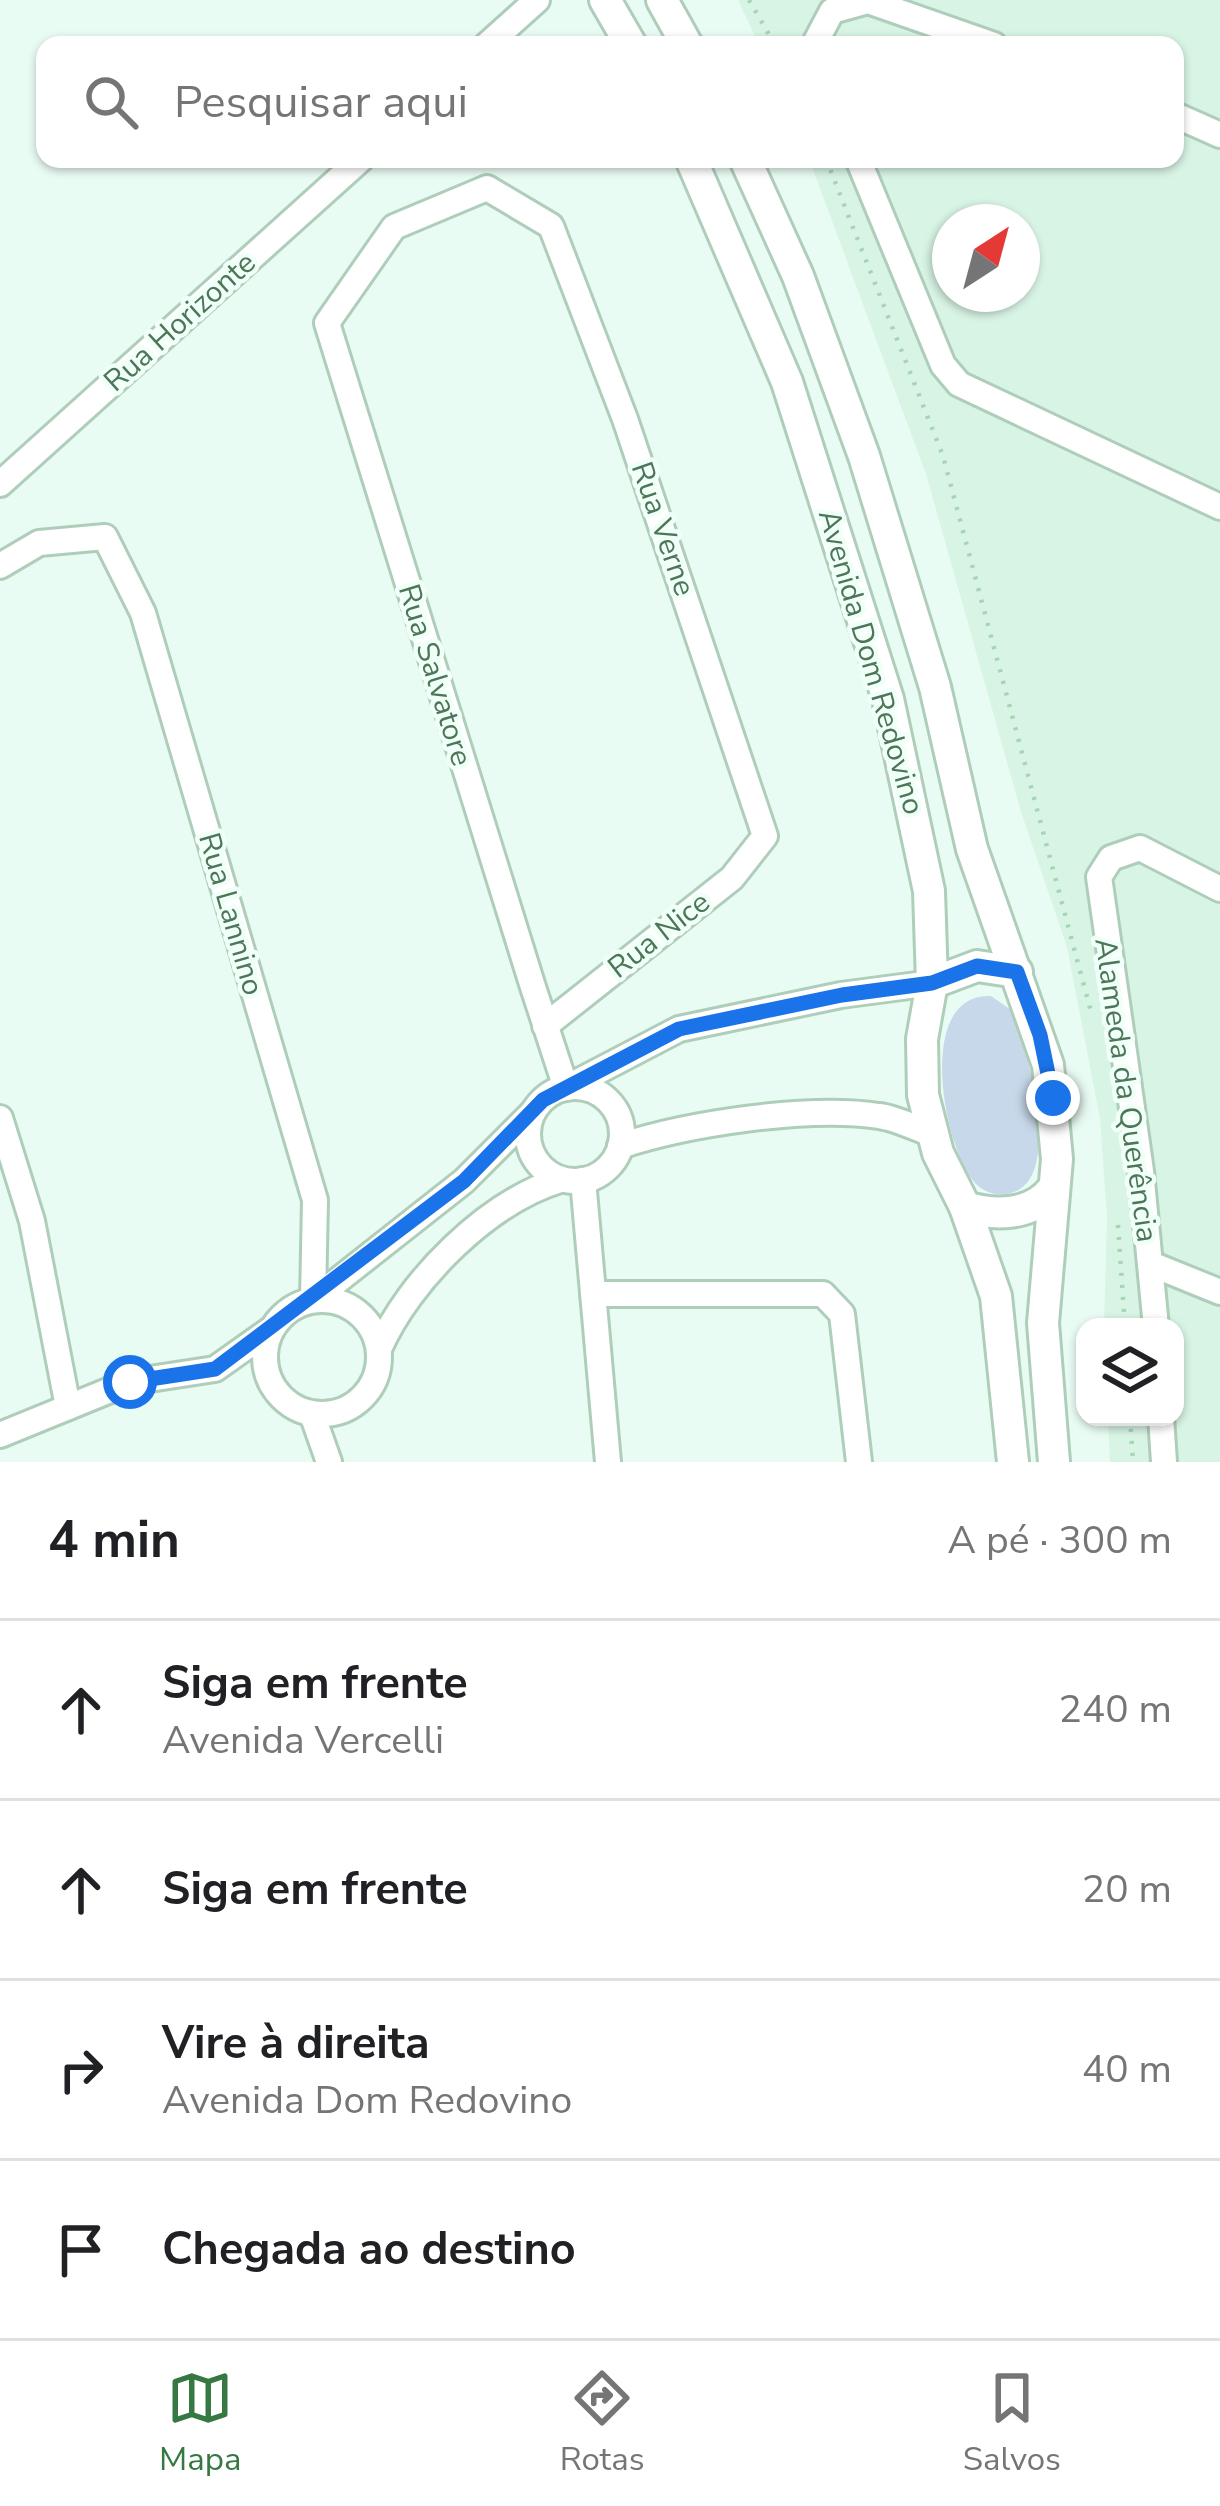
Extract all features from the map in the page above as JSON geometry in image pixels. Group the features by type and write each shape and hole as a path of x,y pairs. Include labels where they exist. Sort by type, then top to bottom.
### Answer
{"street":[{"path":"498,36 537,0"},
{"path":"605,0 626,36"},
{"path":"662,0 682,36"},
{"path":"819,36 832,11 868,1 968,36"},
{"path":"1184,119 1220,135"},
{"name":"Rua Horizonte","path":"0,484 351,168"},
{"name":"Avenida Dom Redovino","path":"695,168 787,382 888,699 929,891 932,983 921,1067 932,1134 965,1207 1002,1326 1013,1462"},
{"name":"Avenida Dom Redovino","path":"749,168 798,276 864,456 935,687 972,849 1048,1065 1058,1133 1043,1323 1054,1462"},
{"path":"862,168 944,365 959,384 1220,507"},
{"name":"Rua Salvatore","path":"550,226 487,188 394,227 327,323 566,1088"},
{"name":"Rua Verne","path":"550,226 625,419 765,836"},
{"name":"Rua Lannino","path":"0,566 39,543 105,537 143,614 315,1200 313,1300"},
{"name":"Rua Nice","path":"545,1026 732,878 765,836"},
{"name":"Alameda da Querência","path":"1155,1318 1097,889 1111,858 1130,849 1151,850 1220,889"},
{"path":"0,1435 130,1382 215,1369 296,1305 313,1300 464,1181 534,1110 566,1088 679,1029 842,995 932,983 977,966 1017,972"},
{"path":"270,1330 265,1347 270,1382 295,1408 330,1414 362,1398 373,1384 379,1349 392,1319 464,1239 530,1190 606,1168 620,1146 619,1120 604,1098 566,1088"},
{"path":"534,1110 530,1148 572,1180 593,1294 608,1462"},
{"path":"620,1146 674,1128 819,1116 880,1116 932,1134"},
{"path":"0,1118 32,1221 68,1407"},
{"path":"965,1207 1014,1211 1045,1199 1052,1190"},
{"path":"1151,1264 1220,1292"},
{"path":"593,1294 823,1294 842,1314 859,1462"},
{"path":"313,1300 349,1306 374,1332 379,1349"},
{"path":"312,1414 329,1462"},
{"path":"1162,1426 1164,1462"}],"path":[{"path":"749,0 770,36"},
{"path":"830,168 943,456 1075,940 1095,1034"},
{"path":"1117,1206 1124,1318"},
{"path":"1131,1426 1133,1462"}],"shaded area":[{"path":"738,0 1220,0 1220,1462 1110,1462 1108,1426 1184,1426 1184,1318 1104,1318 1107,1218 1100,1119 1067,947 1021,812 926,474 812,168 1184,168 1184,36 755,36"},
{"path":"991,996 1014,1012 1033,1081 1039,1139 1036,1164 1027,1183 1002,1195 976,1184 964,1166 946,1109 942,1076 952,1019 967,1002"}],"route":[{"path":"130,1382 215,1369 296,1305 313,1300 464,1181 543,1100 679,1029 842,995 932,983 977,966 1011,969 1017,972 1040,1035 1053,1098"}]}
